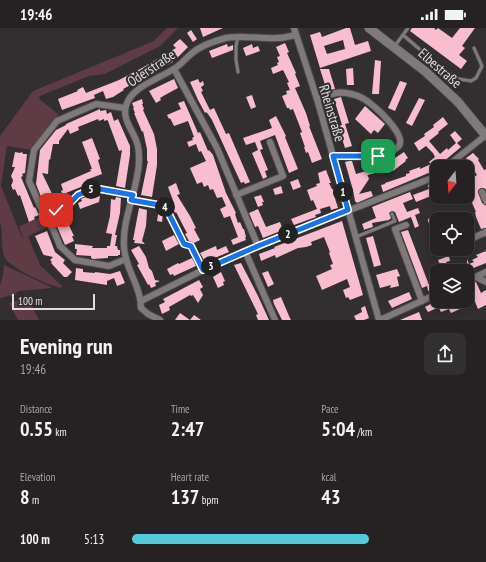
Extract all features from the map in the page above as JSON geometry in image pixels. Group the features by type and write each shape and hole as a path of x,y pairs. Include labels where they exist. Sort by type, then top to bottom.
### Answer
{"main road":[{"name":"Elbestraße","path":"370,28 426,72 458,102 486,135"}],"street":[{"name":"Rheinstraße","path":"294,28 317,99 379,320"},
{"name":"Oderstraße","path":"148,317 141,308 140,294 126,259 124,247 125,233 139,161 137,143 127,123 125,108 132,94 174,69 192,53 204,46 228,38 279,38 296,35"},
{"path":"174,69 217,148 258,246"},
{"path":"317,99 345,92 357,95 382,113 396,130 401,140 398,147 389,153 378,156 333,156"},
{"path":"125,108 96,104 57,121 34,150 29,181 60,246 75,260 109,266 126,259"},
{"path":"455,160 486,135"},
{"path":"236,195 283,176 270,142"},
{"path":"141,301 245,251 430,179"},
{"path":"45,215 68,205 78,195 94,188 165,206 184,244 191,246 203,270"},
{"path":"482,192 486,201"},
{"path":"406,225 395,229 422,301"},
{"path":"474,238 486,232"},
{"path":"245,251 275,320"},
{"path":"476,277 486,272"},
{"path":"476,277 486,282"},
{"path":"379,320 430,297"},
{"path":"148,317 160,320"}],"lane":[{"path":"394,46 408,28"},
{"path":"403,35 444,70 458,79 471,81 476,78 482,66 474,48"},
{"path":"238,37 236,46 238,72"},
{"path":"356,237 395,221 392,214"}],"shaded area":[{"path":"167,28 178,28 160,46 105,74 89,76 40,96 39,99 58,115 31,150 7,146 1,186 22,238 19,226 42,217 46,228 28,236 40,265 62,286 61,288 48,284 20,270 7,260 3,252 0,222 0,136 33,91 154,41"},
{"path":"4,265 53,288 19,291 10,297 9,295 0,298 0,285"},
{"path":"28,298 39,320 18,320 9,303"}],"building":[{"path":"200,28 223,28 203,37"},
{"path":"346,28 350,28 355,45 368,41 371,51 320,68 310,35 320,32 322,37","holes":["343,40 345,49 327,54 324,46"]},
{"path":"412,28 434,28 436,30 438,28 452,38 460,28 475,28 462,46 465,48 459,55 467,61 461,69 410,31"},
{"path":"191,30 197,39 193,42 187,33"},
{"path":"180,39 188,47 172,61 173,62 154,72 155,73 123,89 124,90 113,97 106,99 103,91 94,95 95,98 62,110 58,99 78,91 77,90 83,87 86,93 119,80 176,48 173,45"},
{"path":"285,43 289,52 287,53 300,86 295,88 306,113 309,126 322,159 312,163 308,152 306,153 300,133 302,132 293,109 290,110 287,108 282,96 287,94 286,91 290,90 287,83 289,82 283,70 273,74 271,68 278,65 277,63 279,62 277,57 280,56 276,47"},
{"path":"227,44 228,47 233,45 233,50 212,58 209,51"},
{"path":"252,44 253,48 258,46 260,51 246,56 243,48"},
{"path":"375,60 381,61 379,94 372,94"},
{"path":"353,68 354,85 347,85 346,69"},
{"path":"320,69 329,69 335,89 327,91"},
{"path":"174,79 178,88 160,98 161,100 156,103 149,91"},
{"path":"198,79 200,83 203,81 204,85 201,87 203,91 201,92 210,110 214,108 226,134 229,133 250,182 245,184 244,182 241,183 212,120 206,112 205,113 198,100 190,82"},
{"path":"400,81 407,83 395,111 388,108"},
{"path":"252,95 256,107 251,109 246,97"},
{"path":"341,97 349,123 345,124 352,146 345,148 338,126 342,125 334,99"},
{"path":"419,98 425,100 412,126 406,123"},
{"path":"142,99 143,110 154,134 157,149 157,165 152,197 141,195 148,161 147,149 143,131 142,132 134,113 132,103"},
{"path":"184,101 198,133 200,132 208,151 209,150 213,155 226,193 236,213 238,223 240,222 244,229 246,240 233,245 231,240 238,237 230,216 224,218 220,209 226,206 222,197 217,198 213,189 210,190 208,185 204,187 202,182 197,184 190,168 206,161 201,151 199,152 196,144 189,147 187,142 193,140 192,138 194,137 188,121 174,126 167,115 181,109 178,103"},
{"path":"365,106 385,124 378,133 374,130 371,134 355,119"},
{"path":"100,109 100,111 106,110 107,114 111,112 114,121 118,119 130,146 125,188 116,186 122,150 119,151 108,121 104,121 104,119 99,121 98,119 78,127 79,130 70,134 68,129 59,141 59,144 53,144 50,160 49,159 48,174 42,173 56,202 45,207 36,184 40,150 56,130"},
{"path":"276,116 286,136 285,137 298,169 289,173 275,135 260,141 263,149 260,150 268,170 265,171 267,177 263,179 252,153 258,150 255,142 246,145 243,138 272,128 269,120"},
{"path":"443,117 448,124 429,141 440,154 447,148 448,150 456,143 450,135 455,131 462,139 457,143 461,147 445,160 431,160 435,157 426,146 419,151 414,143 425,136 424,134 434,127 433,125"},
{"path":"92,138 100,159 98,160 102,174 86,180 88,184 66,193 68,196 64,198 61,191 63,190 61,184 91,171 90,169 92,169 82,142"},
{"path":"15,152 27,154 25,173 22,174 23,176 21,177 34,208 35,207 39,215 34,217 35,219 29,222 20,195 18,196 15,189 13,190 11,185 13,180 11,176 15,167 12,167"},
{"path":"404,152 408,158 393,171 392,169 367,175 365,166 385,163"},
{"path":"473,153 479,159 478,160 484,170 486,169 486,190 481,188 478,192 482,203 486,205 486,228 481,229 473,204 474,204 474,177 477,175 474,170 474,160 467,160 466,158"},
{"path":"352,161 356,174 366,171 369,179 359,194 371,191 373,196 357,203 355,201 345,162"},
{"path":"430,164 430,172 383,192 381,185 406,176 406,174 410,173 409,171 420,167 420,169"},
{"path":"326,170 331,183 329,183 334,190 333,192 338,208 331,210 330,206 320,209 321,213 315,215 316,217 294,225 291,219 317,209 313,200 311,201 307,190 317,186 316,184 320,183 318,173"},
{"path":"298,179 301,187 293,190 290,182"},
{"path":"176,183 180,194 177,195 190,216 196,228 194,229 200,240 194,243 189,241 185,234 187,233 171,204 174,203 168,187"},
{"path":"430,184 430,196 416,202 413,195 429,189 428,185"},
{"path":"281,186 283,193 275,195 273,189"},
{"path":"410,192 413,199 403,203 407,212 418,208 420,213 415,215 419,226 415,228 411,217 399,222 395,212 392,211 389,213 391,218 389,220 372,223 373,227 363,230 362,224 376,218 372,207"},
{"path":"93,194 95,198 100,196 99,202 80,209 78,203 82,201 81,199"},
{"path":"261,195 264,202 262,202 263,205 258,207 254,197"},
{"path":"116,197 121,198 120,213 115,235 117,235 115,246 117,246 118,250 120,250 120,255 108,256 108,258 93,259 91,256 76,255 77,249 75,249 75,244 93,246 92,248 107,248 107,246 110,246 112,234 106,233 110,216 111,199 115,200"},
{"path":"139,208 147,210 146,226 142,241 145,244 134,243 135,240 133,240"},
{"path":"159,209 162,210 163,213 162,222 157,221"},
{"path":"258,209 266,227 280,222 283,230 263,238 258,226 255,227 249,213"},
{"path":"63,213 74,236 72,236 74,241 65,245 53,217"},
{"path":"342,221 363,295 350,300 348,297 346,298 343,290 350,287 347,279 322,290 316,276 332,269 330,265 333,264 324,237 311,242 312,245 298,248 276,258 275,255 261,261 259,254"},
{"path":"408,230 430,285 430,290 428,291 427,286 422,288 401,232"},
{"path":"47,231 55,252 65,260 63,263 72,272 67,277 64,277 51,263 52,262 50,260 53,257 43,254 35,236"},
{"path":"174,235 179,244 166,251 162,241"},
{"path":"373,236 381,265 374,267 366,238"},
{"path":"139,246 146,257 149,268 152,271 155,280 160,281 155,283 156,286 151,288 137,265 139,264 131,250"},
{"path":"216,246 217,250 226,246 229,252 205,262 200,253"},
{"path":"486,251 486,263 474,268 474,264 469,264 474,262 472,260 478,257 476,255"},
{"path":"449,256 450,261 446,262 447,264 440,264 438,260"},
{"path":"192,258 196,266 174,276 173,274 170,275 167,269"},
{"path":"241,263 269,320 258,320 256,315 258,314 234,265"},
{"path":"76,268 83,269 83,272 95,273 110,274 120,271 125,283 117,286 114,278 107,281 107,285 75,280"},
{"path":"397,269 400,276 397,277 399,286 390,288 391,285 380,288 376,275"},
{"path":"268,271 274,284 268,287 262,273"},
{"path":"221,272 225,281 223,282 224,285 218,288 213,277"},
{"path":"199,280 203,287 200,289 203,295 198,303 193,295 190,295 169,307 170,310 162,314 159,305 165,302 163,299"},
{"path":"476,282 481,293 486,290 486,305 478,309 474,299 474,283"},
{"path":"409,292 412,299 392,308 388,301"},
{"path":"281,297 291,320 282,320 274,304 273,300"},
{"path":"430,304 430,308 437,308 428,312 425,307"},
{"path":"365,306 369,318 364,320 356,320 354,316 362,312 361,308"},
{"path":"439,308 460,309 451,313 449,309 441,312"},
{"path":"419,312 422,320 400,320"},
{"path":"180,313 190,320 175,320"},
{"path":"194,315 201,320 190,320"}],"route":[{"path":"56,210 68,205 78,195 94,188 133,195 131,200 165,206 184,244 191,246 203,270 245,251 348,210 333,156 378,156"}]}
